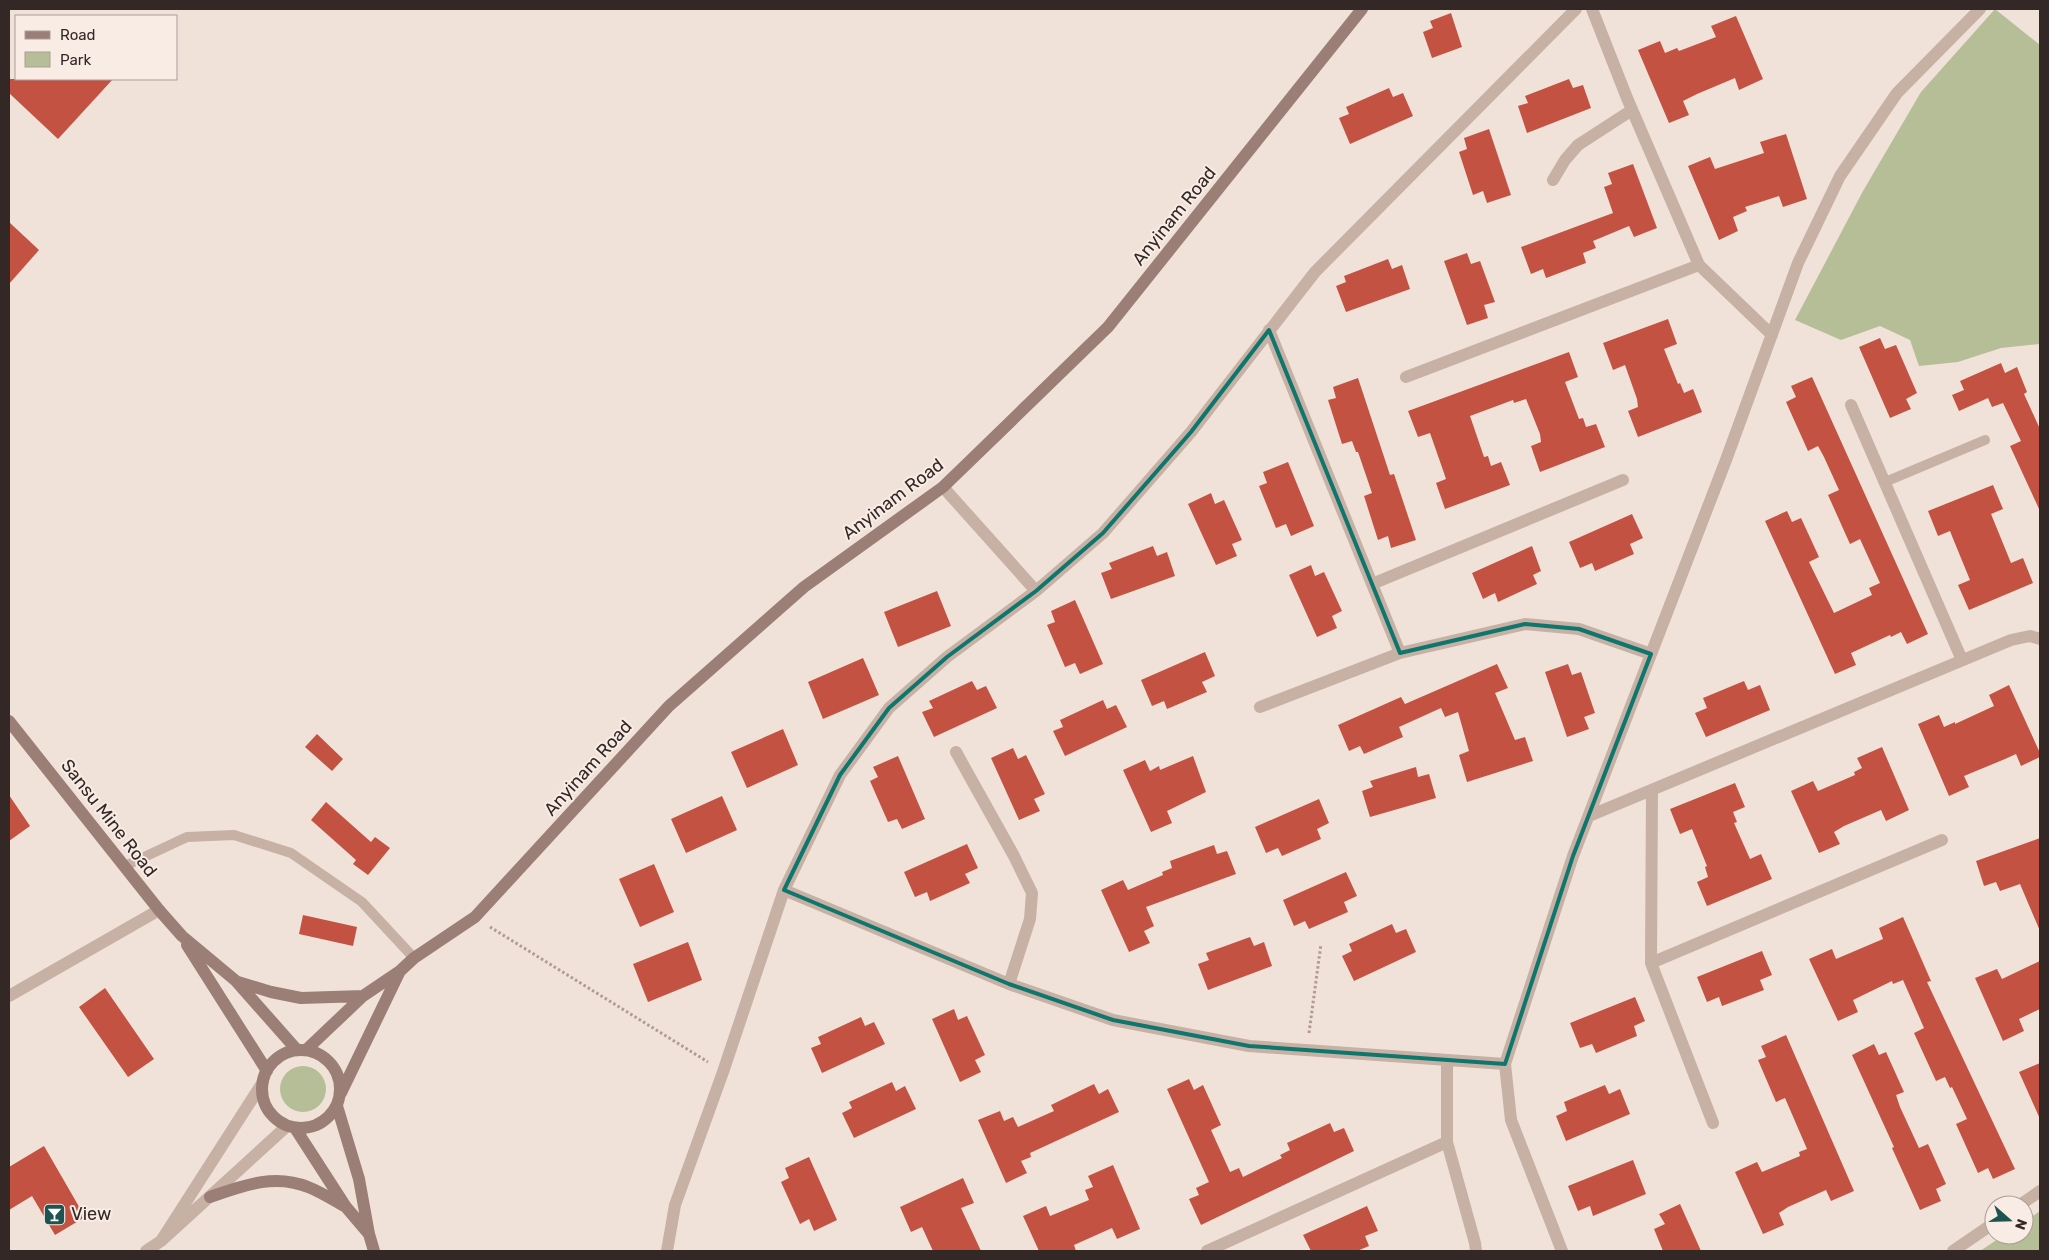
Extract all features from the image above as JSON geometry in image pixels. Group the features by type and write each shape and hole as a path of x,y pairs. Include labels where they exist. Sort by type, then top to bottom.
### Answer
{"street":[{"name":"Anyinam Road","path":"302,1050 363,996 400,971 414,958 475,917 669,706 804,587 943,487 1108,327 1362,9"},
{"path":"667,1251 675,1206 723,1072 784,890 840,775 889,708 947,657 1036,591 1103,533 1191,432 1315,272 1576,9"},
{"path":"1592,9 1632,110 1699,265 1772,335"},
{"path":"1562,1251 1512,1120 1504,1064 1573,856 1726,460 1798,263 1840,176 1897,93 1980,9"},
{"path":"1553,180 1564,160 1578,145 1632,110"},
{"path":"1406,377 1699,265"},
{"path":"1269,330 1400,653"},
{"path":"1851,405 1962,660"},
{"path":"1372,584 1623,480"},
{"path":"943,487 1036,591"},
{"path":"1260,707 1400,653 1525,624 1578,629 1651,654"},
{"path":"1589,816 1962,660 2021,637 2040,639"},
{"name":"Sansu Mine Road","path":"9,721 159,910 182,936 236,981 302,1050"},
{"path":"956,752 1014,856 1032,893 1030,919 1009,984"},
{"path":"1652,790 1651,963 1713,1124"},
{"path":"1651,963 1942,840"},
{"path":"784,890 1009,984 1113,1020 1249,1046 1504,1064"},
{"path":"9,996 159,910"},
{"name":"Sansu Mine Road","path":"182,936 265,1076"},
{"name":"Anyinam Road","path":"338,1100 400,971"},
{"path":"236,981 271,992 301,998 363,996"},
{"path":"161,1241 275,1060 285,1054 302,1050 325,1058 337,1074 338,1100 359,1179 374,1251"},
{"path":"1447,1060 1447,1142 1476,1251"},
{"path":"265,1076 263,1095 267,1108 275,1119 291,1127 307,1128 319,1124 329,1116 338,1100"},
{"path":"146,1251 161,1241 291,1127"},
{"path":"291,1127 346,1207 369,1234"},
{"path":"1207,1251 1447,1142"},
{"path":"210,1197 253,1182 278,1180 308,1187 346,1207"},
{"path":"1953,1251 1984,1230"}],"lane":[{"path":"1885,482 1985,440"},
{"path":"125,866 187,837 234,834 291,854 362,902 414,958"}],"path":[{"path":"475,917 723,1072"},
{"path":"1308,1050 1321,944"}],"highlighted area":[{"path":"1269,330 1400,653 1525,624 1579,629 1651,654 1573,856 1505,1064 1249,1046 1113,1020 1009,984 784,890 840,775 889,708 947,657 1036,591 1103,533 1191,432"}],"green space":[{"path":"1995,9 2040,45 2040,344 2001,348 1958,362 1919,366 1910,340 1880,326 1841,340 1795,320 1863,191 1921,92"},
{"path":"298,1066 308,1066 320,1072 325,1080 325,1098 320,1106 312,1111 298,1112 290,1109 283,1102 280,1094 280,1084 283,1076 290,1069"},
{"path":"2040,1211 2040,1251 1980,1251 1989,1245 2034,1245 2034,1215"}],"building":[{"path":"1451,13 1462,47 1432,58 1423,32 1433,28 1430,21"},
{"path":"1736,16 1763,79 1739,90 1735,78 1697,94 1683,101 1689,115 1669,123 1638,50 1660,41 1665,53 1677,48 1679,51 1716,37 1711,26"},
{"path":"9,79 112,80 58,139 9,93"},
{"path":"1569,79 1573,88 1583,85 1591,108 1527,133 1518,106 1528,103 1525,96"},
{"path":"1389,88 1393,97 1403,93 1413,116 1350,144 1339,118 1349,114 1346,107"},
{"path":"1489,129 1511,195 1487,203 1483,191 1473,195 1459,152 1467,149 1464,138"},
{"path":"1786,134 1807,199 1783,207 1779,196 1745,207 1747,211 1733,217 1738,231 1719,240 1688,166 1710,157 1715,169 1764,153 1760,142"},
{"path":"1633,164 1657,228 1634,237 1629,226 1593,241 1596,248 1583,253 1586,263 1546,278 1543,269 1531,274 1521,247 1613,213 1604,187 1612,184 1608,173"},
{"path":"9,222 39,250 9,284"},
{"path":"1467,253 1471,264 1480,261 1495,302 1484,305 1488,318 1467,325 1444,261"},
{"path":"1388,259 1392,269 1402,265 1410,289 1346,312 1336,286 1346,282 1344,276"},
{"path":"1668,319 1677,344 1664,349 1678,384 1680,383 1684,393 1693,389 1702,412 1638,437 1628,411 1638,407 1637,399 1625,365 1613,370 1603,343"},
{"path":"1880,338 1885,349 1896,345 1917,393 1906,399 1911,409 1890,418 1859,347"},
{"path":"1569,352 1578,377 1565,382 1579,419 1583,418 1586,427 1596,424 1605,447 1540,472 1531,446 1541,442 1540,434 1526,399 1514,403 1513,400 1470,416 1484,457 1488,456 1491,466 1501,462 1510,485 1445,509 1436,483 1446,479 1430,433 1418,437 1408,411"},
{"path":"2001,363 2005,373 2017,367 2027,392 2024,394 2040,429 2040,511 2010,446 2021,441 2003,403 1992,407 1988,398 1959,411 1952,395 1964,390 1960,381"},
{"path":"1812,377 1928,634 1907,644 1901,632 1891,637 1890,635 1851,653 1856,665 1835,674 1765,521 1787,511 1792,522 1801,518 1819,557 1809,562 1834,613 1872,595 1869,588 1880,583 1860,539 1850,544 1828,495 1839,490 1818,446 1808,451 1786,402 1796,397 1791,386"},
{"path":"1358,378 1390,475 1394,474 1416,540 1391,548 1388,536 1378,540 1364,496 1372,493 1358,452 1356,452 1352,441 1342,444 1328,400 1336,398 1333,387"},
{"path":"1288,462 1314,526 1291,536 1286,524 1276,528 1259,486 1267,483 1263,472"},
{"path":"1993,485 2003,509 1991,514 2011,563 2023,558 2033,583 1969,610 1958,585 1970,580 1950,531 1938,536 1928,511"},
{"path":"1211,493 1215,504 1224,500 1242,540 1232,544 1237,556 1216,565 1188,504"},
{"path":"1632,514 1643,538 1630,544 1634,554 1595,571 1592,563 1580,568 1569,542"},
{"path":"1153,546 1157,556 1167,552 1175,576 1111,599 1101,573 1112,569 1109,563"},
{"path":"1532,546 1541,571 1533,575 1537,584 1498,602 1495,593 1483,599 1472,573"},
{"path":"1311,565 1315,576 1324,572 1342,611 1332,616 1337,628 1317,637 1289,575"},
{"path":"937,591 951,626 898,647 884,612"},
{"path":"1075,600 1103,664 1080,674 1075,663 1065,667 1047,625 1055,622 1051,611"},
{"path":"1205,652 1215,676 1202,682 1207,692 1167,709 1164,701 1152,706 1141,680"},
{"path":"863,658 879,695 823,719 808,682"},
{"path":"1497,664 1508,688 1495,693 1515,740 1525,737 1533,761 1467,782 1459,755 1469,751 1458,712 1445,717 1441,708 1399,727 1403,737 1364,754 1360,746 1349,751 1338,725 1401,697 1405,704"},
{"path":"1568,664 1572,675 1581,672 1595,713 1584,717 1589,729 1567,737 1545,672"},
{"path":"972,681 977,690 986,686 997,708 934,737 922,712 933,708 929,701"},
{"path":"1744,681 1748,690 1760,685 1770,710 1706,737 1695,713 1707,708 1703,698"},
{"path":"2009,685 2040,753 2040,757 2021,766 2016,754 1964,776 1969,787 1949,796 1918,724 1939,715 1944,727 1955,722 1955,724 1994,706 1989,695"},
{"path":"1103,700 1107,709 1116,705 1127,727 1065,756 1053,731 1063,727 1060,720"},
{"path":"783,729 798,765 747,788 731,752"},
{"path":"317,734 343,759 332,771 305,747"},
{"path":"1882,747 1909,810 1886,821 1881,810 1844,826 1834,832 1840,844 1819,853 1791,791 1813,781 1818,791 1855,775 1854,772 1862,768 1857,758"},
{"path":"1013,748 1018,759 1026,755 1045,794 1034,799 1040,811 1019,820 991,758"},
{"path":"898,756 925,819 902,829 897,819 888,822 870,781 878,777 873,767"},
{"path":"1193,756 1206,792 1167,811 1172,823 1151,832 1123,770 1145,760 1150,771 1159,766 1160,770"},
{"path":"1416,767 1418,777 1429,774 1436,798 1370,817 1362,791 1373,787 1370,781"},
{"path":"1735,783 1745,807 1733,812 1737,822 1734,823 1750,859 1761,854 1772,879 1707,906 1697,882 1708,877 1705,867 1707,866 1692,829 1680,834 1670,809"},
{"path":"9,795 30,826 9,841"},
{"path":"722,796 737,830 686,853 671,819"},
{"path":"1319,799 1329,823 1317,829 1321,839 1282,856 1278,848 1266,853 1255,827"},
{"path":"326,802 371,842 375,837 390,848 368,875 353,864 356,860 311,820"},
{"path":"2040,838 2040,931 2020,884 2000,891 1996,882 1984,886 1976,861"},
{"path":"967,844 978,868 965,874 970,883 930,901 927,892 915,897 904,872"},
{"path":"1214,845 1217,854 1227,851 1236,874 1146,907 1154,926 1144,931 1150,943 1129,952 1101,890 1123,880 1128,890 1163,875 1162,872 1172,868 1170,861"},
{"path":"654,864 674,912 640,927 619,879"},
{"path":"1346,872 1357,896 1344,902 1348,912 1309,929 1305,921 1294,926 1283,900"},
{"path":"303,915 357,927 353,946 299,934"},
{"path":"1903,917 1931,981 1927,982 2015,1169 1993,1179 1988,1168 1978,1173 1956,1124 1967,1119 1952,1087 1950,1088 1945,1077 1936,1081 1914,1033 1924,1028 1903,980 1893,984 1892,981 1853,1000 1858,1012 1838,1021 1809,959 1832,949 1836,959 1883,939 1879,928"},
{"path":"1392,924 1396,933 1406,929 1416,952 1354,981 1342,956 1352,951 1349,944"},
{"path":"1250,937 1254,946 1264,942 1272,966 1208,990 1198,964 1209,960 1206,953"},
{"path":"688,942 702,980 648,1002 633,964"},
{"path":"1762,951 1772,975 1760,980 1764,990 1722,1006 1719,997 1707,1002 1697,977"},
{"path":"2040,961 2040,1009 2019,1019 2024,1031 2003,1041 1975,978 1997,969 2002,979"},
{"path":"105,988 154,1059 128,1077 79,1007"},
{"path":"1635,997 1645,1021 1634,1026 1637,1036 1596,1053 1592,1044 1580,1048 1570,1023"},
{"path":"954,1009 958,1020 967,1016 985,1055 975,1060 981,1072 960,1082 932,1019"},
{"path":"861,1017 865,1026 874,1022 885,1044 822,1073 811,1048 821,1044 818,1037"},
{"path":"1786,1035 1854,1191 1831,1201 1826,1190 1788,1207 1779,1213 1784,1225 1763,1234 1735,1172 1757,1162 1762,1172 1800,1156 1799,1152 1807,1149 1785,1098 1776,1102 1758,1060 1766,1057 1761,1046"},
{"path":"1874,1044 1879,1055 1886,1052 1904,1092 1896,1095 1919,1148 1928,1144 1946,1184 1936,1189 1941,1201 1920,1210 1892,1148 1894,1147 1852,1055"},
{"path":"2040,1063 2040,1119 2019,1072"},
{"path":"1189,1079 1194,1090 1203,1085 1221,1125 1211,1130 1230,1172 1239,1168 1243,1177 1282,1158 1280,1155 1290,1150 1287,1143 1330,1123 1334,1132 1344,1128 1354,1151 1201,1225 1189,1199 1199,1195 1196,1188 1209,1182 1167,1089"},
{"path":"892,1082 896,1091 905,1086 916,1109 854,1138 842,1113 852,1108 849,1102"},
{"path":"1094,1084 1099,1094 1108,1089 1119,1112 1030,1153 1031,1157 1021,1161 1027,1173 1006,1183 978,1120 1000,1111 1004,1121 1013,1117 1018,1127 1054,1111 1051,1105"},
{"path":"1605,1085 1609,1094 1620,1089 1630,1114 1566,1141 1556,1116 1567,1111 1564,1102"},
{"path":"44,1146 85,1217 55,1235 32,1196 9,1210 9,1167"},
{"path":"809,1157 837,1220 814,1231 809,1219 800,1224 781,1182 789,1178 785,1168"},
{"path":"1633,1160 1646,1194 1593,1216 1590,1206 1578,1211 1568,1186"},
{"path":"1113,1165 1140,1229 1117,1239 1112,1228 1074,1245 1076,1251 1039,1251 1023,1216 1046,1206 1050,1216 1089,1200 1085,1190 1093,1187 1088,1176"},
{"path":"963,1178 974,1203 961,1208 981,1251 933,1251 922,1227 911,1232 900,1207"},
{"path":"1680,1204 1701,1251 1663,1251 1654,1229 1665,1224 1659,1214"},
{"path":"1367,1206 1378,1231 1365,1236 1369,1246 1357,1251 1311,1251 1303,1235"}],"place":[{"name":"View","path":"55,1214"}]}
